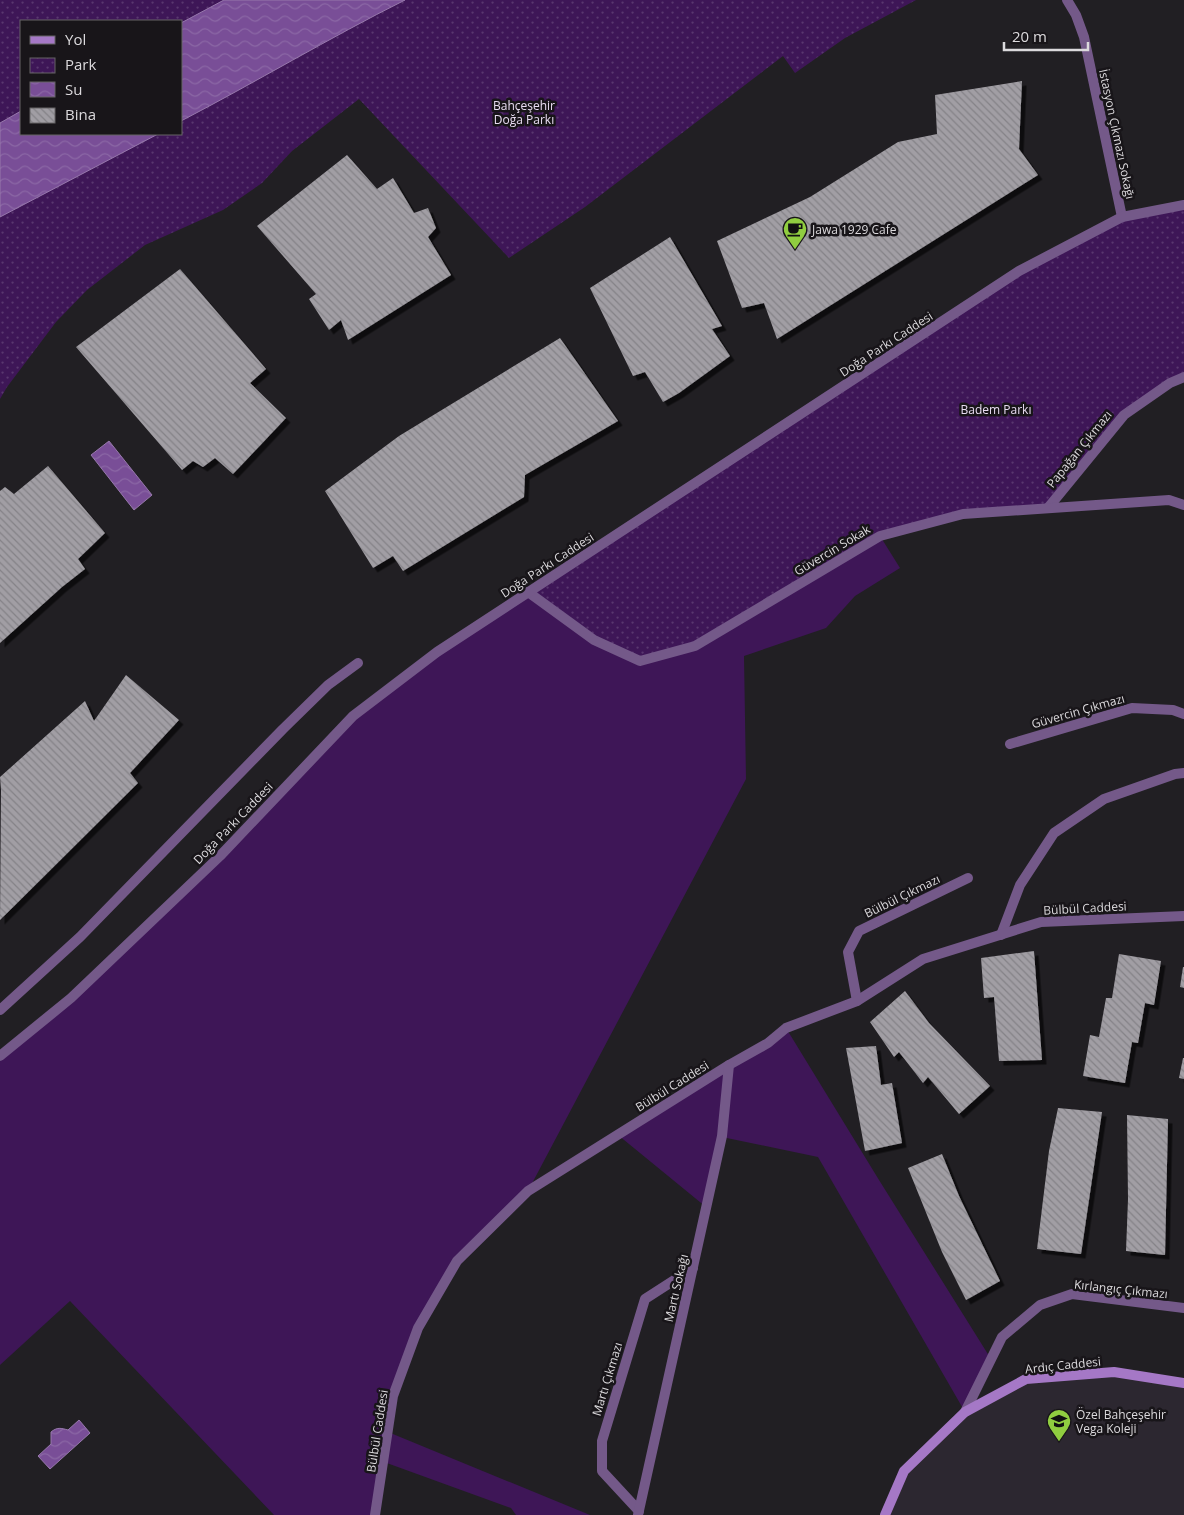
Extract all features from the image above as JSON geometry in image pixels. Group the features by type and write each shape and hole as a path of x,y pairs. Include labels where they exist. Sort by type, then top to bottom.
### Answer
{"street":[{"name":"İstasyon Çıkmazı Sokağı","path":"1068,0 1084,37 1122,217"},
{"name":"Doğa Parkı Caddesi","path":"0,1056 71,998 220,856 353,716 438,652 1019,271 1122,217 1184,205"},
{"name":"Papağan Çıkmazı","path":"1048,508 1124,415 1170,383 1184,377"},
{"name":"Güvercin Sokak","path":"528,592 594,640 640,661 695,646 880,536 963,514 1169,500 1184,506"},
{"path":"0,1010 80,937 328,685 358,663"},
{"name":"Güvercin Çıkmazı","path":"1010,744 1132,708 1173,710 1184,714"},
{"path":"1001,935 1020,885 1054,833 1104,799 1175,774 1184,773"},
{"name":"Bülbül Çıkmazı","path":"856,1001 848,952 859,931 968,878"},
{"name":"Bülbül Caddesi","path":"375,1515 393,1396 418,1328 457,1261 528,1191 768,1043 786,1028 856,1001 923,959 1041,922 1184,916"},
{"name":"Martı Sokağı","path":"638,1513 722,1136 730,1065"},
{"name":"Martı Çıkmazı","path":"638,1513 602,1471 602,1441 645,1299 693,1268"},
{"name":"Kırlangıç Çıkmazı","path":"965,1412 1002,1338 1040,1305 1072,1294 1184,1308"},
{"name":"Ardıç Caddesi","path":"885,1515 904,1471 965,1412 1026,1379 1114,1372 1184,1383"}],"shaded area":[{"name":"Özel Bahçeşehir Vega Koleji","path":"1114,1372 1184,1383 1184,1515 885,1515 904,1471 965,1412 1026,1379"}],"green space":[{"name":"Bahçeşehir Doğa Parkı","path":"0,0 916,0 845,38 795,73 783,56 585,207 509,258 359,99 292,151 262,183 223,210 145,245 87,290 56,322 0,399"},
{"name":"Badem Parkı","path":"1184,205 1184,377 1124,415 1048,508 963,514 880,536 695,646 640,661 594,640 528,592 1019,271 1122,217"},
{"path":"880,536 900,568 855,596 826,628 744,656 746,779 528,1191 457,1261 418,1328 393,1396 388,1432 590,1515 516,1515 511,1508 384,1462 375,1515 274,1515 70,1301 0,1365 0,1056 71,998 353,716 528,592"},
{"path":"786,1028 991,1359 965,1412 818,1157 722,1137 706,1207 618,1135"}],"water":[{"path":"224,0 405,0 348,29 182,120 182,22"},
{"path":"20,112 20,135 156,135 0,217 0,123"},
{"path":"109,441 152,495 134,510 91,455"},
{"path":"79,1420 90,1433 50,1469 38,1456 51,1444 51,1432 59,1428 68,1430"}],"building":[{"path":"1022,81 1019,149 1038,175 777,339 764,303 742,308 717,241 810,197 898,142 937,134 935,95"},
{"path":"347,155 377,189 393,178 414,213 428,208 436,228 428,237 451,275 348,340 341,320 329,330 309,299 316,294 257,226"},
{"path":"670,237 722,326 712,329 730,356 679,393 663,402 645,372 633,376 590,288"},
{"path":"180,269 266,369 250,383 286,418 233,474 215,458 203,467 193,461 182,470 76,347"},
{"path":"560,338 618,421 525,475 524,497 403,571 393,556 373,568 325,491 399,436"},
{"path":"48,466 105,533 78,559 85,569 62,587 0,643 0,491 5,487 14,494"},
{"path":"126,675 179,720 130,773 138,783 0,920 0,777 85,701 94,721"},
{"path":"1034,951 1042,1060 999,1061 994,997 984,998 981,958"},
{"path":"1119,954 1161,961 1154,1005 1145,1003 1138,1043 1132,1042 1125,1083 1083,1076 1090,1035 1099,1037 1106,998 1112,998"},
{"path":"1184,967 1184,988 1180,987"},
{"path":"905,991 929,1023 990,1086 959,1114 928,1077 923,1083 899,1052 894,1057 870,1022"},
{"path":"876,1046 881,1085 892,1083 902,1143 865,1151 846,1048"},
{"path":"1184,1058 1184,1079 1179,1078"},
{"path":"1058,1108 1102,1112 1081,1254 1037,1249 1049,1151"},
{"path":"1127,1115 1168,1119 1165,1255 1126,1251 1128,1199"},
{"path":"942,1154 959,1196 1000,1281 966,1300 942,1252 908,1168"}],"place":[{"name":"Jawa 1929 Cafe","path":"795,250"},
{"name":"Özel Bahçeşehir Vega Koleji","path":"1059,1442"}]}
